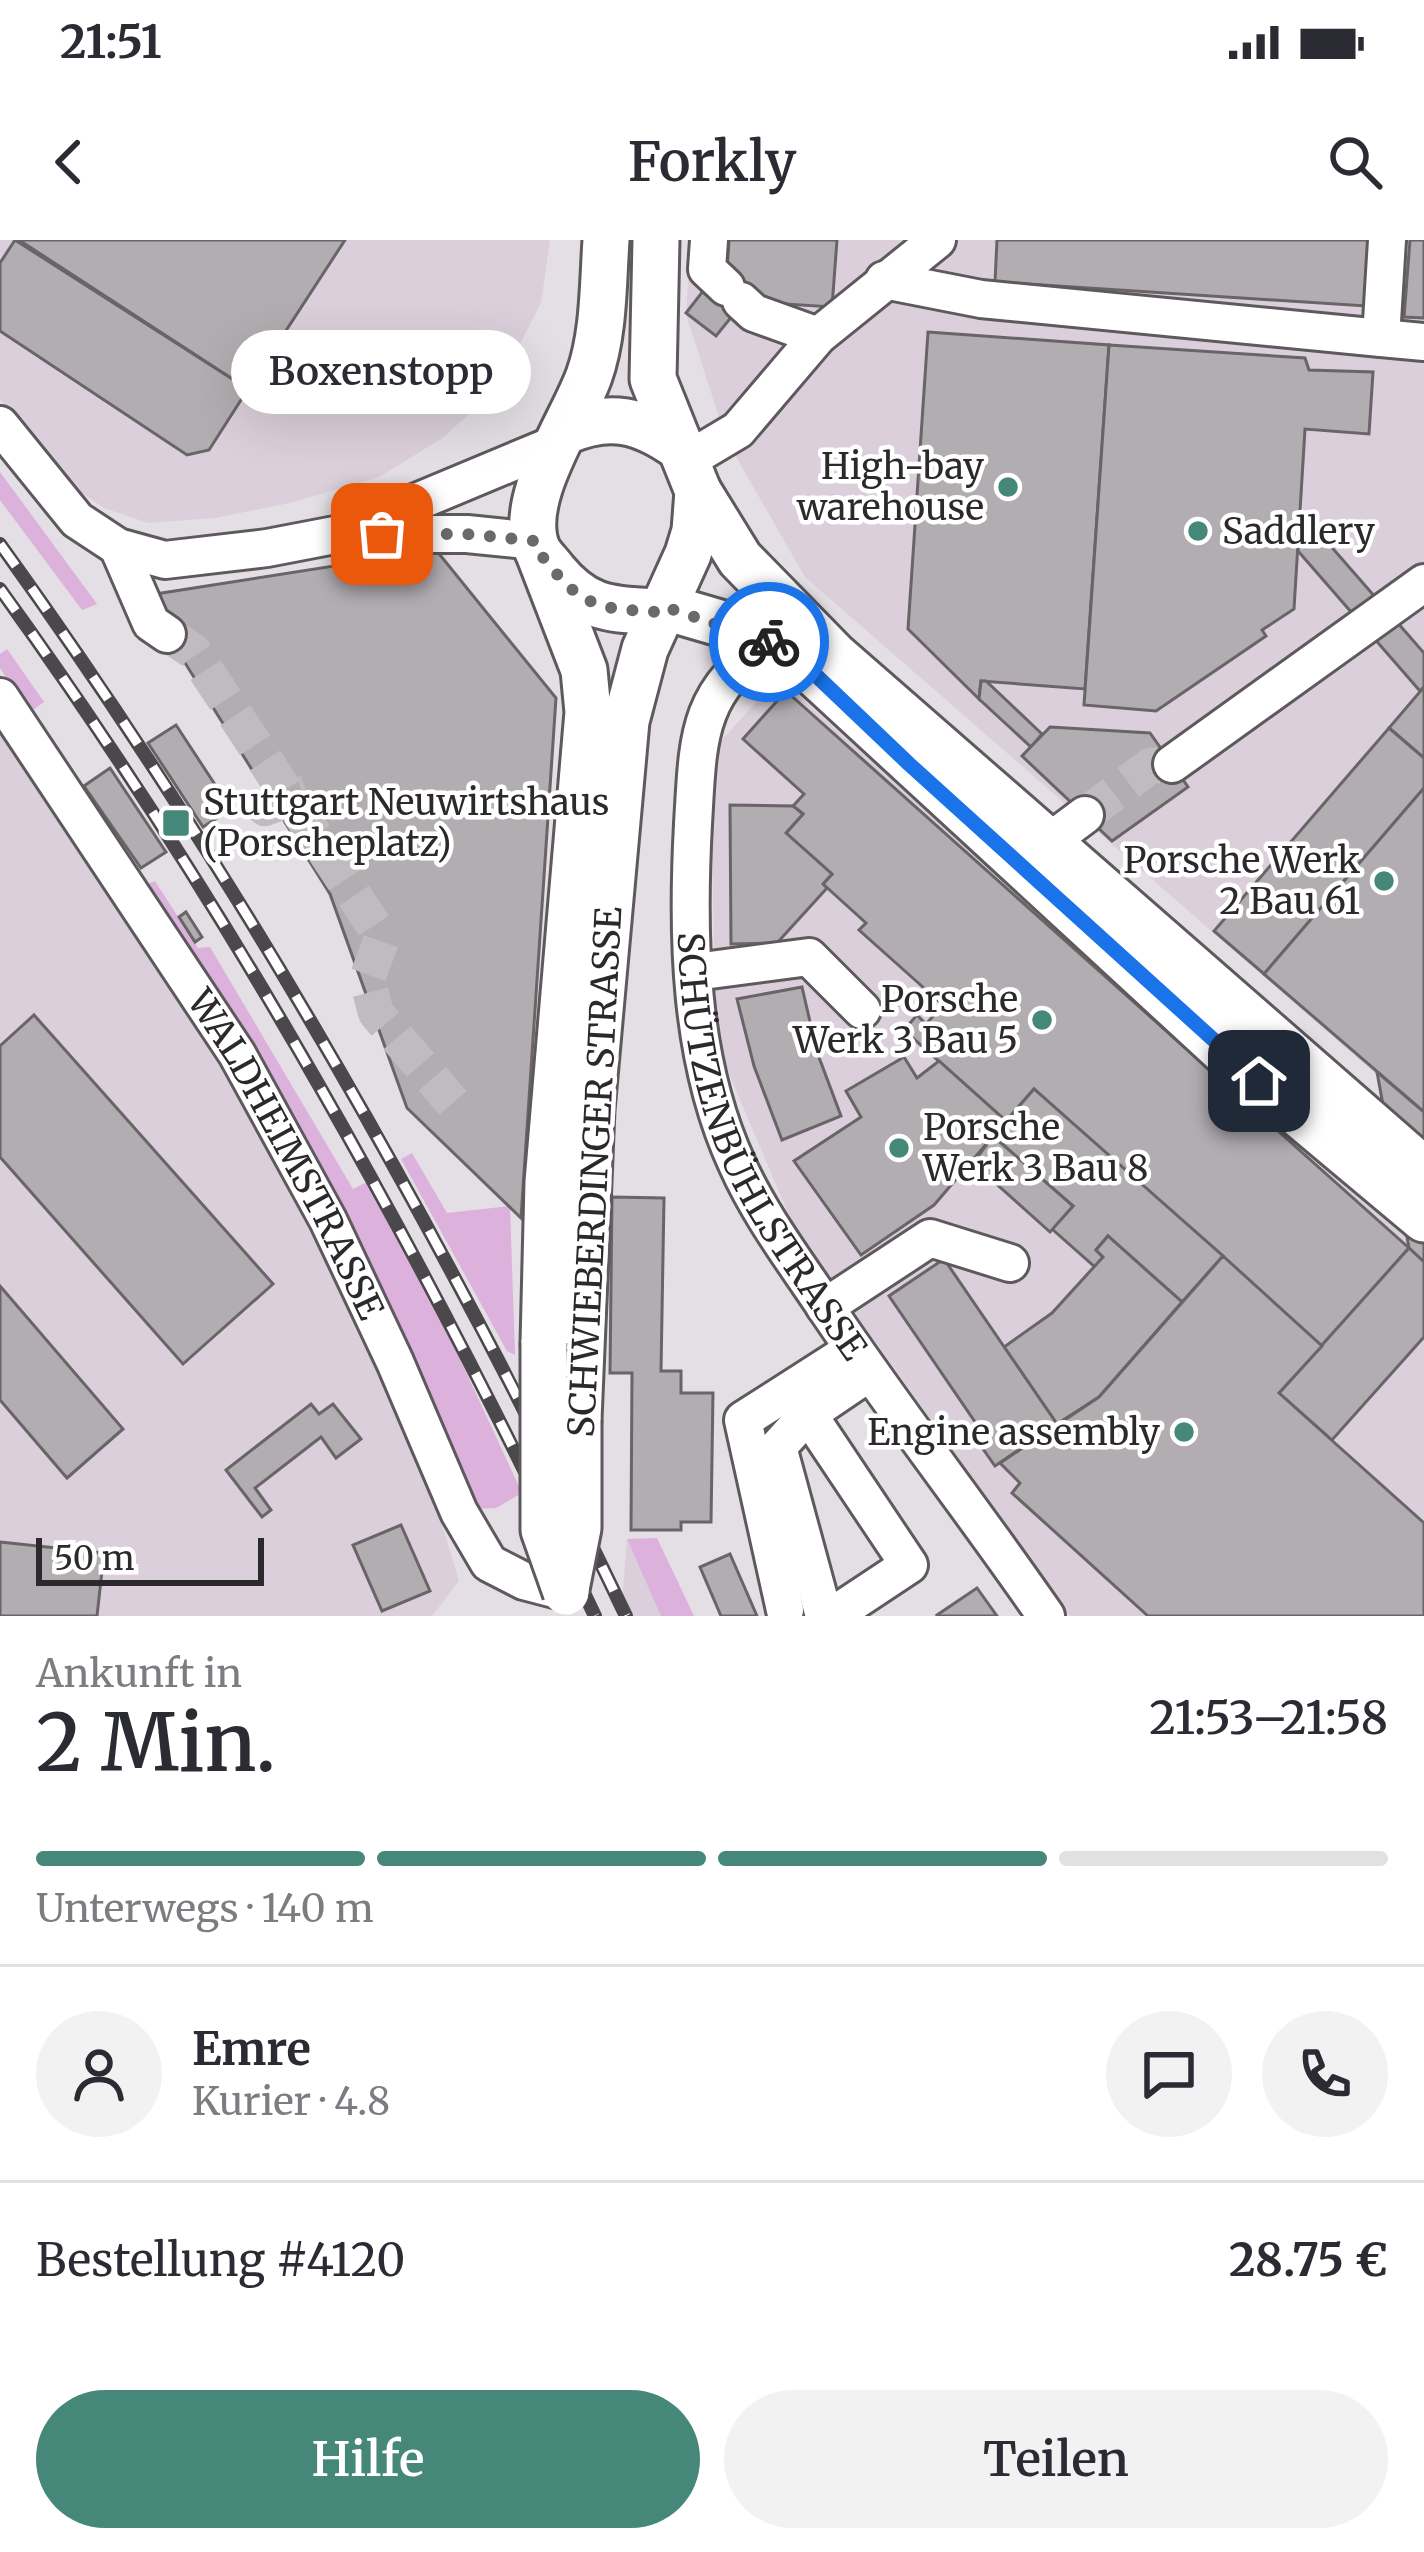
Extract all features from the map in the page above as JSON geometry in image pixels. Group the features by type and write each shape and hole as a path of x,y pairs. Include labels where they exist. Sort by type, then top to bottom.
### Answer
{"main road":[{"path":"606,240 596,350 540,482 537,546 571,591 599,608 662,609 771,643 1053,842 1226,1053 1424,1219"},
{"path":"656,240 653,379 688,466 757,579 835,656 1424,1169"},
{"path":"562,437 589,421 630,420 650,427 688,466 695,531 662,609"},
{"name":"SCHWIEBERDINGER STRASSE","path":"537,546 584,670 588,712 548,1182 544,1343 544,1530 566,1604"},
{"name":"SCHWIEBERDINGER STRASSE","path":"566,1604 578,1528 591,1110 626,721 645,649 662,609"}],"street":[{"path":"709,240 707,269 754,313 818,336"},
{"path":"688,466 738,430 818,336 937,240"},
{"path":"1381,338 1387,240"},
{"path":"884,280 981,298 1424,342"},
{"path":"0,424 77,520 118,547 165,560 340,534 467,534 537,546"},
{"path":"340,534 562,437"},
{"path":"118,547 130,584 159,636"},
{"path":"1172,764 1424,583"},
{"name":"SCHÜTZENBÜHLSTRASSE","path":"771,643 738,664 715,698 698,746 688,900 701,1055 736,1164 825,1307 1046,1616"},
{"name":"WALDHEIMSTRASSE","path":"0,697 237,1054 328,1220 459,1512 489,1563 566,1604"},
{"path":"695,972 808,957 862,1010"},
{"path":"825,1307 930,1238 1010,1263"},
{"path":"808,1414 909,1565 828,1616 778,1447 808,1414 862,1360"},
{"path":"785,1610 742,1420 862,1360"}],"shaded area":[{"path":"0,240 550,240 541,303 497,388 444,437 379,477 290,503 215,518 148,523 104,508 62,479 0,399"},
{"path":"691,240 1424,240 1424,1116 805,577 726,439 686,314"},
{"path":"0,472 97,604 82,610 0,500"},
{"path":"7,649 44,702 30,712 0,668 0,654"},
{"path":"778,678 1424,1248 1424,1616 1070,1616 794,1227 716,1043 710,753"},
{"path":"0,718 227,1060 317,1226 428,1478 459,1581 432,1616 0,1616"},
{"path":"155,881 198,948 210,947 353,1189 367,1182 439,1314 522,1493 496,1508 468,1509 145,885"},
{"path":"412,1153 447,1213 510,1206 515,1355 507,1351 401,1159"},
{"path":"657,1538 694,1616 661,1616 627,1539"},
{"path":"627,1539 661,1616 621,1616"}],"building":[{"path":"15,240 248,389 209,450 187,455 0,331 0,263"},
{"path":"19,240 345,240 248,389"},
{"path":"729,240 837,240 832,307 725,300"},
{"path":"997,240 1371,240 1366,306 995,282"},
{"path":"1410,240 1424,240 1424,318 1404,317"},
{"path":"703,291 733,315 716,336 686,313"},
{"name":"High-bay warehouse","path":"928,332 1109,345 1085,689 981,681 979,699 908,629"},
{"name":"Saddlery","path":"1109,345 1305,358 1309,370 1373,372 1369,434 1305,429 1294,609 1262,630 1266,636 1156,711 1084,705"},
{"path":"1301,512 1424,653 1420,691 1298,551"},
{"path":"436,550 556,698 521,1218 407,1108 330,894 143,596"},
{"path":"981,681 1042,734 1031,747 979,699"},
{"name":"Porsche Werk 2 Bau 61","path":"1424,687 1424,758 1389,728"},
{"name":"Porsche Werk 3 Bau 5","path":"786,691 1409,1248 1322,1346 1034,1089 1006,1121 904,1030 917,1015 926,1024 943,1005 859,930 866,923 823,884 832,874 786,833 803,814 793,806 804,794 743,739"},
{"path":"176,725 231,809 203,827 148,743"},
{"path":"1050,727 1150,733 1188,787 1112,841 1022,756"},
{"path":"1389,728 1424,758 1424,788 1264,974 1214,931"},
{"path":"110,768 166,852 141,868 84,786"},
{"name":"Porsche Werk 2 Bau 61","path":"1424,788 1424,1112 1264,974"},
{"path":"730,805 793,806 803,814 786,833 832,874 823,884 827,888 777,943 731,944"},
{"path":"186,912 202,937 195,942 179,917"},
{"path":"802,987 817,1052 841,1116 782,1140 754,1066 737,999"},
{"path":"34,1015 273,1284 183,1364 0,1157 0,1046"},
{"name":"Porsche Werk 3 Bau 8","path":"904,1057 917,1078 939,1061 1006,1121 934,1205 861,1255 794,1161 861,1117 846,1091"},
{"path":"1377,1072 1424,1112 1424,1262 1409,1248"},
{"path":"1034,1089 1223,1256 1182,1302 1108,1236 1096,1250 1103,1257 1095,1267 1052,1229 1073,1206 993,1136"},
{"path":"993,1136 1073,1206 1050,1232 973,1163"},
{"path":"612,1197 664,1198 661,1371 681,1371 681,1393 713,1393 711,1522 681,1522 681,1530 631,1530 632,1373 610,1373"},
{"path":"1108,1236 1182,1302 1099,1397 1057,1424 1004,1347 1052,1313 1103,1257 1096,1250"},
{"path":"1409,1248 1424,1262 1424,1337 1332,1440 1279,1393"},
{"name":"Engine assembly","path":"1223,1256 1322,1346 1279,1393 1424,1523 1424,1616 1148,1616 1012,1493 1020,1483 1000,1463 1099,1397"},
{"path":"944,1259 1057,1424 995,1466 981,1446 988,1441 889,1296"},
{"path":"0,1286 123,1429 67,1478 0,1400"},
{"path":"311,1404 319,1414 333,1404 361,1439 336,1458 321,1437 255,1488 271,1510 262,1517 226,1470"},
{"path":"401,1525 430,1591 382,1611 353,1545"},
{"path":"0,1542 104,1553 97,1616 0,1616"},
{"path":"730,1554 757,1616 721,1616 700,1567"},
{"path":"977,1588 997,1616 937,1615"}],"tunnel":[{"path":"167,634 193,651 382,938 367,979 376,1013 453,1103"},
{"path":"1085,815 1150,766 1172,764"},
{"path":"255,799 265,808 307,793"}],"railway":[{"path":"0,544 175,801 337,1066 486,1338 626,1616"},
{"path":"0,589 167,835 321,1089 463,1350 595,1616"}],"way so far":[{"path":"382,534 467,534 536,541 538,551 571,591 599,608 659,612 665,607 769,642"}],"place":[{"name":"High-bay warehouse","path":"1008,487"},
{"name":"Saddlery","path":"1198,531"},
{"name":"Boxenstopp","path":"382,534"},
{"name":"Stuttgart Neuwirtshaus (Porscheplatz)","path":"176,823"},
{"name":"Porsche Werk 2 Bau 61","path":"1384,881"},
{"name":"Porsche Werk 3 Bau 5","path":"1042,1020"},
{"name":"Porsche Werk 3 Bau 8","path":"899,1148"},
{"name":"Engine assembly","path":"1184,1432"}],"route":[{"path":"769,642 803,663 1259,1081"}]}
